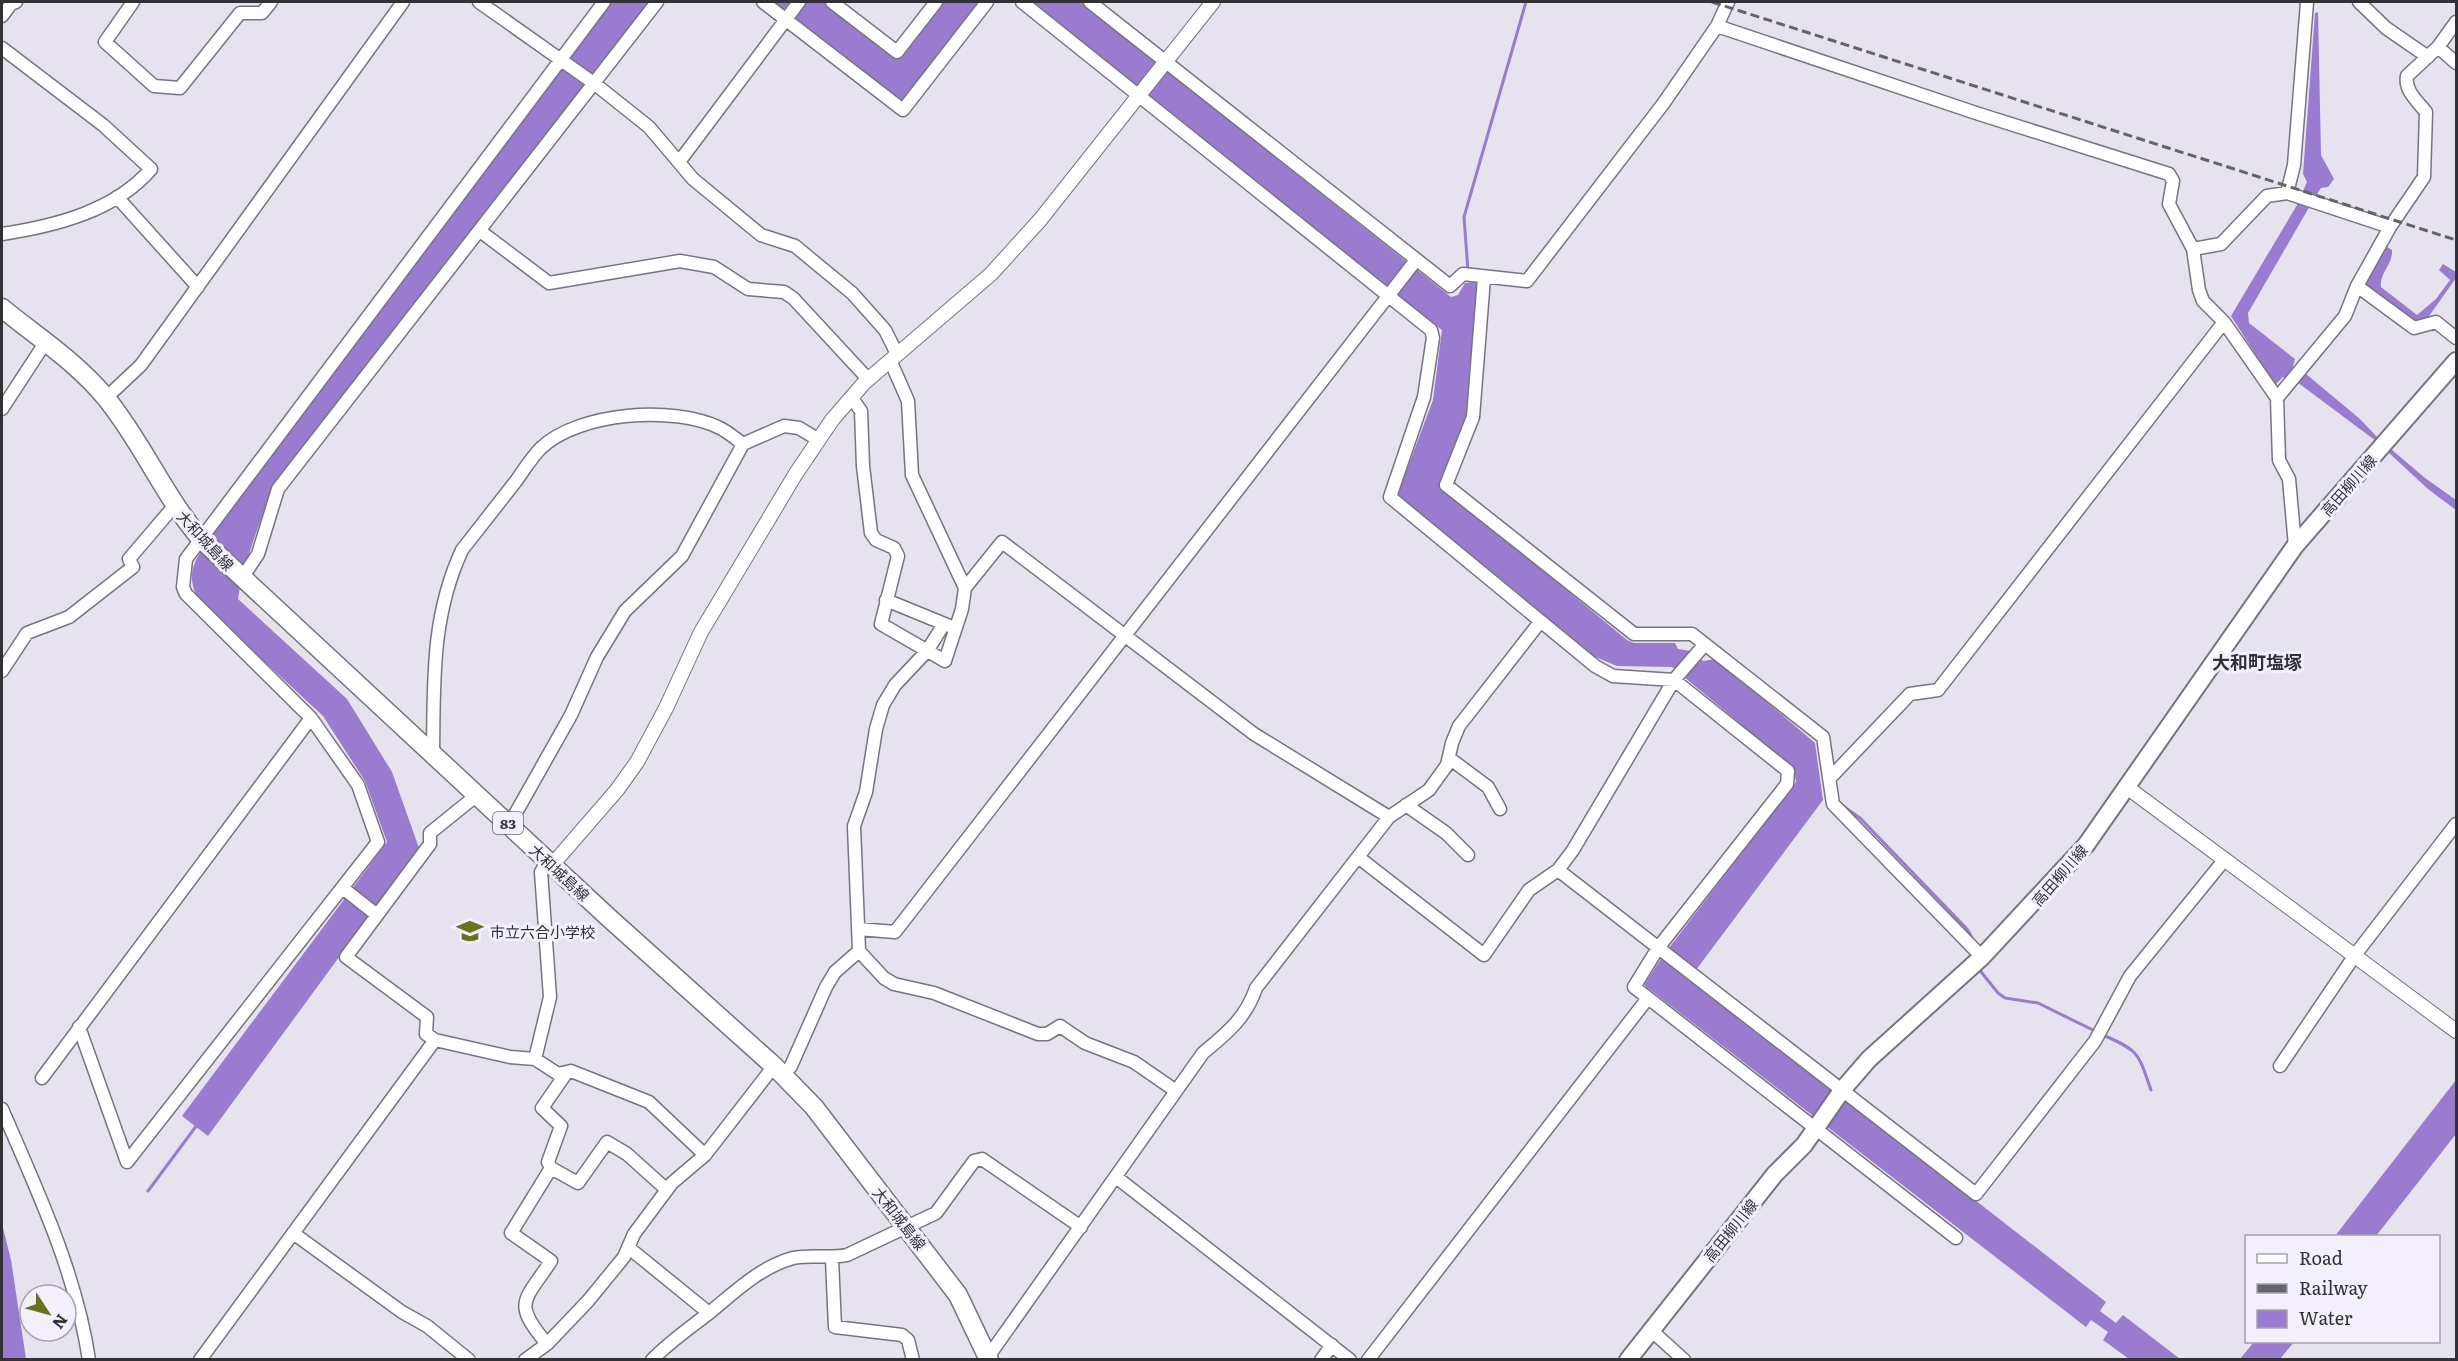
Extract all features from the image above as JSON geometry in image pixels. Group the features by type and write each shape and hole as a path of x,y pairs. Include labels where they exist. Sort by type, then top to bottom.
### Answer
{"main road":[{"name":"大和城島線","path":"2,308 106,398 175,505 201,538 550,863 779,1071 814,1107 958,1295 989,1358"},
{"name":"高田柳川線","path":"1628,1359 1754,1200 1818,1126 1841,1092 1869,1059 1982,957 2086,845 2295,546 2457,361"}],"street":[{"path":"2,16 10,4 16,2"},
{"path":"133,2 105,42 154,86 180,88 240,13 262,13 271,2"},
{"path":"106,398 141,365 402,2"},
{"path":"479,2 560,58 649,127 693,179 760,235 795,246 852,293 885,330 908,401 912,475 965,588"},
{"path":"79,1027 127,1162 348,892 378,842 358,785 311,718 186,594 183,587 186,559 604,2"},
{"path":"242,578 258,554 278,489 657,2"},
{"path":"763,2 903,110 987,2"},
{"path":"679,162 799,2"},
{"path":"832,2 897,52 936,2"},
{"path":"1022,2 1431,330 1433,338 1424,397 1389,497 1595,666 1613,675 1674,680 1788,771 1787,784 1658,948 1634,987 1818,1126 1956,1238"},
{"path":"1090,2 1450,286 1463,274 1527,281 1663,104 1717,26 1728,2"},
{"path":"535,1059 550,997 541,872 617,790 637,762 666,708 701,632 819,440 851,397 868,379 991,274 1013,251 1213,2"},
{"path":"2287,193 2294,165 2308,2"},
{"path":"2359,2 2386,28 2428,57"},
{"path":"2277,398 2345,316 2357,286 2390,227 2424,177 2426,112 2406,82 2407,76 2438,47 2457,22"},
{"path":"1717,26 1978,114 2169,174 2173,181 2169,204 2193,249 2199,291 2203,301 2224,322 2277,398 2280,460 2289,479 2295,546"},
{"path":"2438,47 2457,63"},
{"path":"2,48 103,125 151,169 138,184 117,197 61,222 2,234"},
{"path":"2193,249 2221,244 2267,196 2287,193 2390,227"},
{"path":"117,197 198,287"},
{"path":"480,231 549,283 680,261 714,267 748,289 784,292 793,298 868,379"},
{"path":"858,929 895,932 1416,260"},
{"path":"1484,278 1473,417 1446,485 1634,634 1692,634 1823,737 1833,804 1982,957"},
{"path":"2357,286 2414,328 2436,322 2457,338"},
{"path":"1830,778 1910,694 1938,690 2224,322"},
{"path":"2,409 45,343"},
{"path":"851,397 861,411 863,466 871,533 876,540 894,548 898,555 880,624 945,661 950,626 965,588 1002,542 1254,734 1389,817"},
{"path":"433,754 434,659 439,616 456,563 462,550 541,449 562,433 583,423 614,417 645,416 707,423 721,428 743,444"},
{"path":"509,825 571,715 597,657 625,611 682,556 743,444 784,426 799,428 819,440"},
{"path":"2,671 27,633 69,617 133,567 129,559 175,505"},
{"path":"886,600 950,626"},
{"path":"989,1358 1203,1053 1238,1024 1251,1004 1256,988 1389,817 1429,790 1447,765 1460,726 1540,622"},
{"path":"950,626 895,685 883,705 876,729 866,792 854,826 859,951 884,978 894,984 934,993 1038,1034 1047,1034 1060,1026 1066,1028 1085,1043 1134,1062 1176,1091"},
{"path":"1358,857 1484,955 1529,890 1558,870 1674,680 1705,644"},
{"path":"42,1078 311,718"},
{"path":"1449,758 1488,787 1500,809"},
{"path":"2128,788 2457,1030"},
{"path":"477,795 430,833 429,844 346,957 427,1017 426,1034 435,1040 510,1057 535,1059 558,1074 571,1071 649,1102 705,1155"},
{"path":"1406,805 1446,833 1468,855"},
{"path":"2280,1066 2355,955 2457,824"},
{"path":"1558,870 1841,1092 1976,1194 2096,1041 2130,976 2225,859"},
{"path":"348,892 377,915"},
{"path":"525,1359 547,1344 588,1301 629,1248 634,1234 667,1190 705,1155 779,1071 791,1066 831,979 859,951"},
{"path":"1368,1359 1648,998"},
{"path":"200,1359 435,1040"},
{"path":"567,1072 542,1108 561,1126 548,1162 551,1168 578,1183 607,1142 627,1154 667,1190"},
{"path":"2,1109 53,1230 80,1311 90,1359"},
{"path":"652,1359 773,1265 813,1256 832,1259 848,1255 936,1213 974,1161 982,1159 1081,1227"},
{"path":"547,1344 530,1324 524,1313 523,1302 551,1261 511,1233 551,1168"},
{"path":"1116,1176 1350,1359"},
{"path":"293,1233 402,1312 428,1326 469,1359"},
{"path":"629,1248 709,1313"},
{"path":"832,1259 835,1327 902,1335 908,1340 913,1359"},
{"path":"1652,1331 1684,1359"},
{"path":"1322,1359 1332,1345"}],"water":[{"path":"611,2 649,2 272,487 248,556 238,599 347,699 392,772 419,848 208,1136 182,1116 387,842 365,781 323,716 199,601 194,590 192,572 198,556 215,530"},
{"path":"771,2 824,2 896,57 940,2 981,2 903,102"},
{"path":"1028,2 1081,2 1451,297 1458,295 1465,283 1479,282 1467,417 1439,485 1627,640 1634,643 1675,643 1678,649 1691,651 1703,661 1716,659 1815,743 1823,800 1690,978 2106,1302 2100,1311 2116,1323 2123,1315 2180,1359 2129,1359 2103,1340 2108,1332 2091,1320 2086,1327 1644,985 1662,957 1796,782 1794,768 1672,667 1617,666 1593,656 1397,496 1433,400 1442,330"},
{"path":"2318,12 2321,155 2334,179 2328,187 2321,188 2311,204 2248,313 2249,323 2295,359 2293,366 2360,419 2378,438 2425,478 2456,500 2456,510 2428,489 2376,441 2297,382 2283,377 2275,385 2231,316 2297,205 2307,182 2303,174 2315,13"},
{"path":"2387,247 2392,250 2392,255 2382,277 2381,287 2417,315 2436,299 2450,280 2439,270 2443,264 2456,272 2456,278 2427,319 2416,322 2363,285"},
{"path":"2456,1080 2456,1134 2377,1235 2336,1235"},
{"path":"2,1224 11,1260 18,1306 18,1343 24,1343 26,1359 2,1359"},
{"path":"2253,1343 2293,1343 2280,1359 2240,1359"}],"waterway":[{"path":"1468,271 1464,217 1526,2"},
{"path":"1836,801 1860,818 1967,929 1974,941"},
{"path":"1978,968 1998,993 2005,998 2038,1003 2097,1032"},
{"path":"2103,1035 2124,1045 2136,1055 2151,1090"},
{"path":"148,1191 197,1125"}],"railway":[{"path":"1712,2 2456,240"}],"place":[{"name":"市立六合小学校","path":"470,931"}],"district":[{"name":"大和町塩塚","path":"2257,661"}]}
